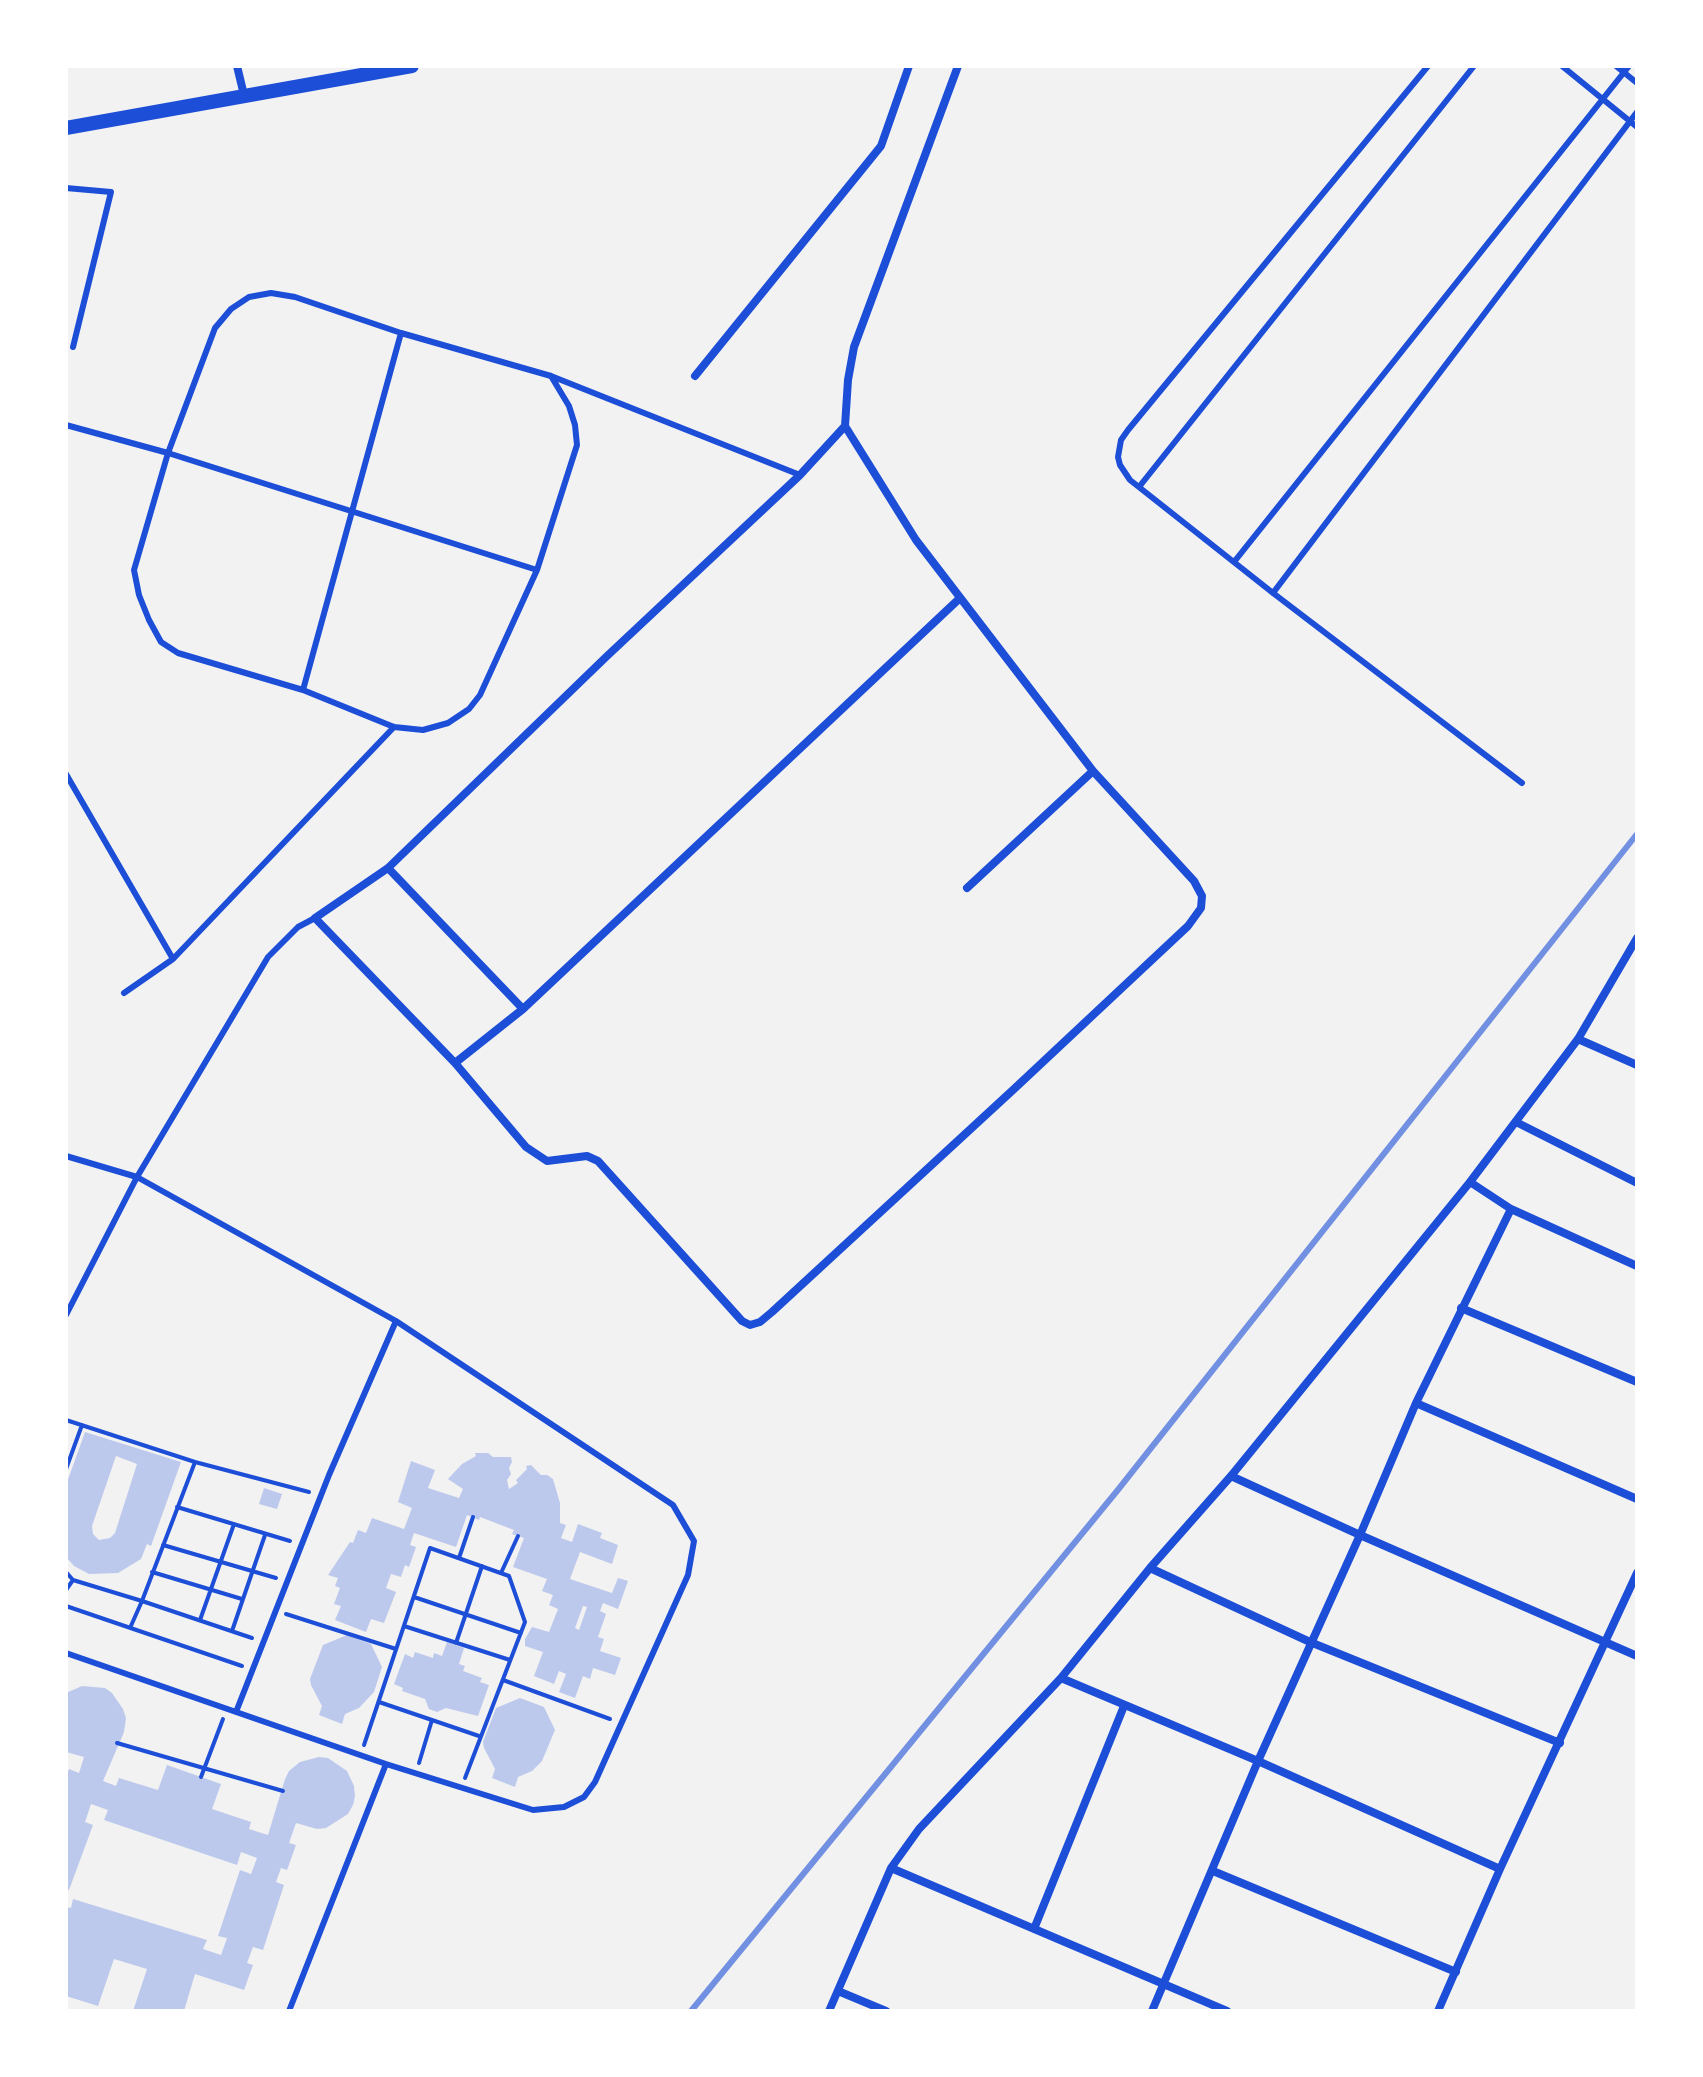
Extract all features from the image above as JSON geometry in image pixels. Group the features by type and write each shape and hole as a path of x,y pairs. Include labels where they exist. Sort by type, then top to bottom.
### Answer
{"street":[{"path":"237,66 244,95"},
{"path":"695,376 881,146 909,66"},
{"path":"845,426 800,475 388,868 315,918 455,1063 526,1147 547,1161 587,1156 598,1161 742,1321 750,1325 760,1322 1014,1089 1188,926 1201,908 1202,896 1194,881 1093,771 916,540 845,426 854,347 958,66"},
{"path":"66,128 406,67"},
{"path":"455,1063 523,1009 960,598"},
{"path":"967,888 1093,771"},
{"path":"388,868 523,1009"},
{"path":"829,2011 891,1868 919,1829 1061,1678 1150,1568 1231,1476 1470,1182 1578,1039 1637,938"},
{"path":"1578,1039 1637,1065"},
{"path":"1516,1122 1637,1183"},
{"path":"1470,1182 1511,1209 1637,1266"},
{"path":"1152,2011 1416,1403 1511,1209"},
{"path":"1461,1308 1637,1382"},
{"path":"1416,1403 1637,1499"},
{"path":"1231,1476 1637,1656"},
{"path":"1150,1568 1310,1642 1560,1743"},
{"path":"1438,2011 1637,1573"},
{"path":"1061,1678 1258,1761 1500,1869"},
{"path":"1034,1929 1124,1706"},
{"path":"891,1868 1227,2011"},
{"path":"1213,1871 1456,1972"},
{"path":"838,1991 886,2011"}],"lane":[{"path":"1428,66 1121,440 1118,457 1124,473 1139,487 1522,783"},
{"path":"1139,487 1474,66"},
{"path":"1562,66 1637,127"},
{"path":"1616,66 1626,69 1637,83"},
{"path":"1234,562 1626,69"},
{"path":"1273,593 1637,112"},
{"path":"66,188 111,192 73,347"},
{"path":"551,376 569,406 577,445 537,570 480,695 469,709 448,723 423,730 394,727 303,690 178,653 161,642 139,595 134,570 168,453 215,328 231,309 249,297 271,293 295,297 401,333 551,376 800,475"},
{"path":"303,690 401,333"},
{"path":"66,425 168,453 537,570"},
{"path":"124,993 173,959 394,727"},
{"path":"66,774 173,959"},
{"path":"66,1315 137,1177 268,957 298,927 315,918"},
{"path":"66,1156 137,1177 396,1321 673,1505 694,1541 688,1575 595,1782 584,1797 564,1807 533,1810 386,1764 66,1653"},
{"path":"236,1712 321,1496 396,1321"},
{"path":"289,2011 386,1764"}],"path":[{"path":"66,1420 195,1462 321,1496"},
{"path":"66,1469 82,1425"},
{"path":"130,1628 195,1462"},
{"path":"177,1507 302,1545"},
{"path":"459,1558 473,1517"},
{"path":"200,1620 234,1524"},
{"path":"232,1631 265,1534"},
{"path":"501,1573 518,1536"},
{"path":"163,1545 287,1582"},
{"path":"361,1755 430,1548 509,1576 525,1622 479,1736 462,1788"},
{"path":"456,1643 482,1566"},
{"path":"66,1572 73,1580 264,1642"},
{"path":"152,1572 243,1599"},
{"path":"66,1590 73,1580"},
{"path":"414,1597 521,1633"},
{"path":"66,1606 253,1670"},
{"path":"276,1610 396,1650"},
{"path":"404,1626 510,1660"},
{"path":"503,1680 621,1723"},
{"path":"379,1702 479,1736"},
{"path":"201,1777 227,1709"},
{"path":"415,1773 432,1720"},
{"path":"117,1743 283,1791"}],"building":[{"path":"85,1432 181,1462 151,1546 147,1544 141,1559 118,1573 89,1574 74,1566 66,1557 66,1485","holes":["116,1456 137,1464 115,1533 110,1538 99,1540 93,1534 92,1526"]},
{"path":"475,1453 488,1453 493,1457 511,1457 511,1474 507,1480 509,1489 518,1483 516,1480 527,1469 526,1466 531,1465 541,1475 553,1479 560,1503 560,1523 566,1525 561,1538 572,1542 578,1524 602,1533 600,1538 618,1545 612,1564 580,1552 570,1579 612,1593 618,1578 628,1581 618,1609 603,1603 600,1611 606,1614 598,1637 604,1639 600,1651 621,1658 615,1675 593,1668 590,1679 583,1676 575,1698 559,1692 566,1674 559,1671 554,1684 534,1676 543,1652 525,1646 525,1639 532,1627 549,1632 558,1609 549,1605 553,1595 542,1591 547,1579 513,1567 524,1538 512,1534 514,1530 480,1517 479,1520 467,1515 456,1547 414,1533 410,1545 416,1547 409,1567 405,1565 401,1577 391,1574 386,1588 396,1592 384,1623 371,1619 366,1632 335,1620 341,1606 334,1604 340,1588 335,1586 338,1578 328,1575 350,1542 353,1543 358,1530 366,1533 372,1518 404,1529 412,1508 398,1502 411,1461 435,1470 428,1488 459,1498 463,1489 448,1479 462,1464 476,1456","holes":["583,1606 587,1607 579,1630 575,1628"]},
{"path":"264,1488 282,1494 277,1509 259,1504"},
{"path":"347,1635 371,1644 382,1667 374,1692 359,1708 345,1714 342,1724 319,1715 322,1706 310,1679 323,1645"},
{"path":"447,1642 464,1648 459,1664 465,1666 463,1671 482,1678 480,1682 489,1685 478,1716 446,1708 437,1712 429,1709 425,1699 402,1691 403,1688 394,1684 405,1654 413,1658 415,1652 433,1658 434,1653 442,1656"},
{"path":"82,1686 105,1688 112,1693 126,1718 124,1732 103,1781 116,1786 119,1778 158,1790 167,1765 221,1784 212,1809 251,1822 249,1829 268,1835 285,1779 300,1762 328,1758 347,1771 355,1796 348,1814 326,1828 317,1829 296,1823 289,1843 296,1845 287,1870 281,1868 276,1882 284,1885 263,1950 253,1947 247,1963 253,1965 244,1990 195,1974 184,2011 133,2011 147,1969 114,1959 98,2006 66,1996 66,1907 71,1908 73,1899 207,1940 203,1949 221,1955 227,1938 218,1936 240,1870 251,1874 257,1858 241,1852 237,1865 104,1820 108,1810 91,1804 85,1822 93,1825 69,1890 66,1889 66,1777 69,1769 79,1773 84,1757 66,1752 66,1693"},
{"path":"520,1698 544,1707 555,1730 542,1761 532,1771 518,1777 515,1787 492,1778 495,1769 483,1742 496,1708"}],"railway":[{"path":"691,2011 1117,1491 1637,834"}]}
